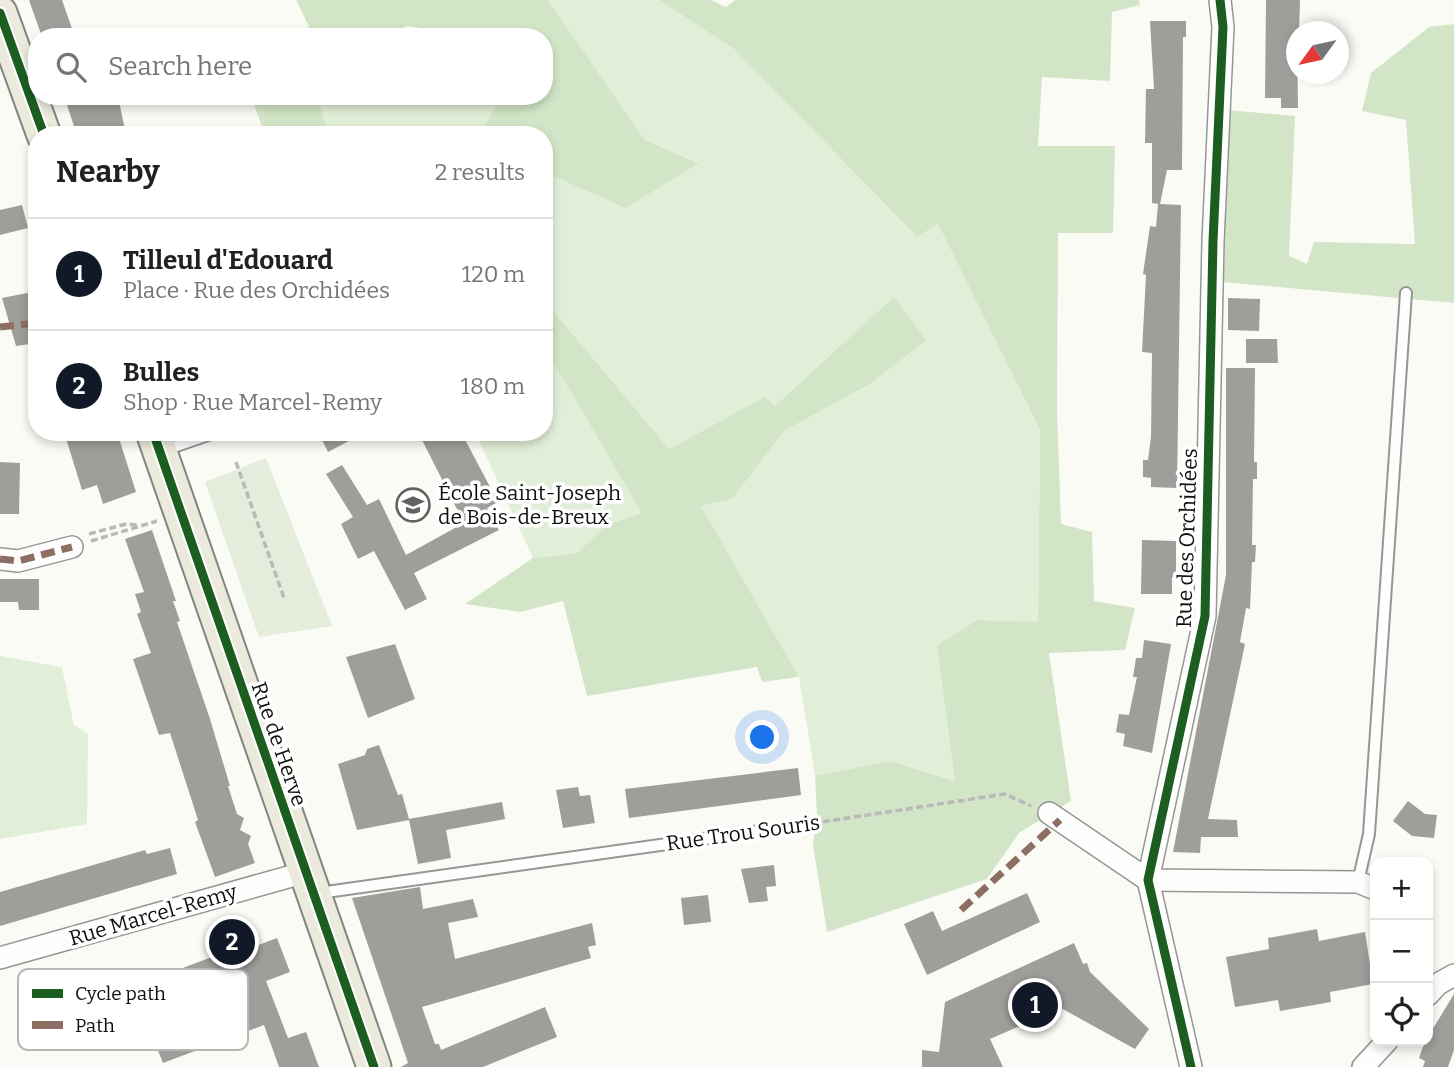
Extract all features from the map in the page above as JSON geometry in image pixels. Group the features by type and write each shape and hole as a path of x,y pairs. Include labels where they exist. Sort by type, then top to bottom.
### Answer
{"main road":[{"path":"0,13 28,91"},
{"path":"33,105 41,126"},
{"name":"Rue de Herve","path":"156,442 374,1067"}],"street":[{"name":"Rue des Orchidées","path":"1191,1067 1149,880 1205,617 1213,241 1223,27 1220,0"},
{"path":"0,559 18,561 72,547"},
{"path":"1049,813 1149,880 1366,885"},
{"name":"Rue Marcel-Remy","path":"0,958 310,883"},
{"path":"1433,990 1454,975"},
{"path":"1363,1067 1382,1046"}],"lane":[{"path":"1366,885 1406,293"},
{"name":"Rue Trou Souris","path":"310,883 788,827"}],"path":[{"path":"236,462 284,598"},
{"path":"126,524 139,526 72,547 80,537 126,524"}],"green space":[{"path":"296,0 548,0 645,140 699,163 626,208 553,176 553,126 485,126 496,105 553,105 553,28 310,28"},
{"path":"548,0 659,0 734,49 917,237 938,224 1040,430 1038,623 977,620 937,645 956,781 890,761 815,776 799,677 700,505 732,499 784,431 870,384 926,339 775,406 764,398 669,449 553,311 553,146 698,162 645,140"},
{"path":"659,0 711,0 726,7 735,0 1139,0 1140,5 1112,12 1110,81 1042,77 1038,146 1115,146 1113,233 1058,233 1057,411 1061,524 1092,532 1094,601 1135,608 1125,650 1049,653 1071,801 1019,833 987,879 827,932 813,845 817,815 815,776 890,761 955,781 937,645 977,620 1038,622 1040,430 938,224 917,237 734,49"},
{"path":"1454,24 1454,303 1222,282 1228,110 1295,116 1289,256 1307,264 1314,242 1415,244 1406,120 1362,111 1371,73 1429,27"},
{"path":"254,105 320,105 326,126 262,126"},
{"path":"320,105 496,105 485,126 326,126"},
{"path":"894,297 926,340 870,384 784,431 732,499 701,506 799,677 762,682 757,667 587,696 563,601 520,612 465,604 533,558 577,553 606,525 642,513 553,362 553,311 669,449 765,397 775,406"},
{"path":"553,360 643,513 606,525 577,553 533,558 479,441 553,441"},
{"path":"266,458 332,626 259,637 205,482"},
{"path":"0,656 62,667 74,725 88,734 87,824 0,839"}],"building":[{"path":"29,0 62,0 72,28 39,28"},
{"path":"1266,0 1300,0 1299,21 1286,21 1286,84 1298,84 1298,108 1281,108 1281,98 1265,98"},
{"path":"1150,21 1186,21 1186,37 1183,37 1182,170 1167,170 1160,204 1181,205 1177,488 1151,487 1151,478 1143,477 1143,460 1148,460 1151,437 1152,353 1142,352 1146,275 1143,274 1150,226 1156,227 1158,204 1152,203 1152,143 1145,143 1146,89 1154,89"},
{"path":"67,105 120,105 124,126 74,126"},
{"path":"22,205 28,228 0,235 0,210"},
{"path":"28,293 28,344 16,346 2,298"},
{"path":"1228,298 1260,299 1259,331 1228,330"},
{"path":"1246,339 1277,339 1278,363 1246,363"},
{"path":"1226,368 1255,368 1254,462 1257,462 1257,479 1253,479 1252,545 1256,545 1255,562 1252,562 1250,609 1246,608 1240,642 1245,644 1208,819 1237,820 1238,837 1201,837 1200,853 1173,852 1226,575"},
{"path":"67,441 120,441 136,492 103,504 97,485 82,490"},
{"path":"322,441 349,441 328,452"},
{"path":"423,441 466,441 498,502 487,508 499,530 414,573 427,599 405,610 374,551 358,559 341,524 353,517 326,474 342,465 367,505 379,499 406,555 464,523"},
{"path":"0,462 20,463 19,514 0,514"},
{"path":"152,530 176,601 173,601 180,621 177,622 210,719 228,786 237,814 244,818 240,830 251,836 248,844 255,863 215,877 195,822 198,820 170,733 159,735 133,659 151,653 137,614 141,612 135,594 144,592 125,539"},
{"path":"1142,540 1176,541 1176,577 1172,577 1172,594 1141,594"},
{"path":"0,579 39,579 39,610 19,610 18,602 0,602"},
{"path":"1144,640 1171,644 1152,753 1123,746 1125,734 1116,732 1119,714 1129,715 1137,677 1133,677 1136,658 1142,658"},
{"path":"395,644 415,699 368,718 346,657"},
{"path":"379,745 398,795 402,794 409,819 502,802 505,819 446,830 451,858 418,864 409,820 357,830 338,764 365,755 367,749"},
{"path":"798,768 801,795 629,818 625,789"},
{"path":"578,787 580,796 590,795 595,823 563,828 556,790"},
{"path":"1408,801 1425,814 1437,815 1434,838 1412,836 1393,821"},
{"path":"170,848 177,874 0,926 0,892 145,850 147,854"},
{"path":"774,865 776,886 766,887 768,901 749,903 741,869"},
{"path":"420,887 423,909 473,899 478,917 448,923 455,959 592,923 596,945 588,947 591,958 422,1007 435,1044 439,1044 441,1050 545,1007 557,1037 483,1067 401,1067 408,1063 352,898"},
{"path":"1027,893 1040,922 927,975 904,924 933,911 942,931"},
{"path":"708,895 711,922 684,925 681,898"},
{"path":"244,924 253,947 277,938 290,972 266,981 288,1038 306,1032 319,1067 279,1067 264,1025 248,1031 248,969 180,969 217,955 210,937"},
{"path":"1317,929 1319,941 1365,932 1370,985 1330,992 1331,1002 1280,1011 1278,1000 1235,1007 1226,957 1269,949 1268,938"},
{"path":"1074,943 1083,964 1087,963 1090,972 1149,1029 1135,1049 1061,1008 990,1039 1003,1067 922,1067 922,1050 939,1052 945,1002"},
{"path":"1454,994 1454,1050 1448,1067 1423,1067 1425,1061 1419,1058 1423,1046 1433,1046 1434,1027"},
{"path":"158,1050 198,1050 163,1063"}],"marked path":[{"path":"0,327 28,324"},
{"path":"0,559 18,561 72,547"},
{"path":"961,910 1060,820"}],"cycle path":[{"path":"1191,1067 1148,880 1205,616 1213,241 1223,27 1220,0"},
{"path":"0,13 28,91"},
{"path":"33,105 41,126"},
{"path":"156,441 374,1067"}],"place":[{"name":"École Saint-Joseph de Bois-de-Breux","path":"413,505"},
{"name":"Bulles","path":"232,942"},
{"name":"Tilleul d'Edouard","path":"1035,1005"}]}
